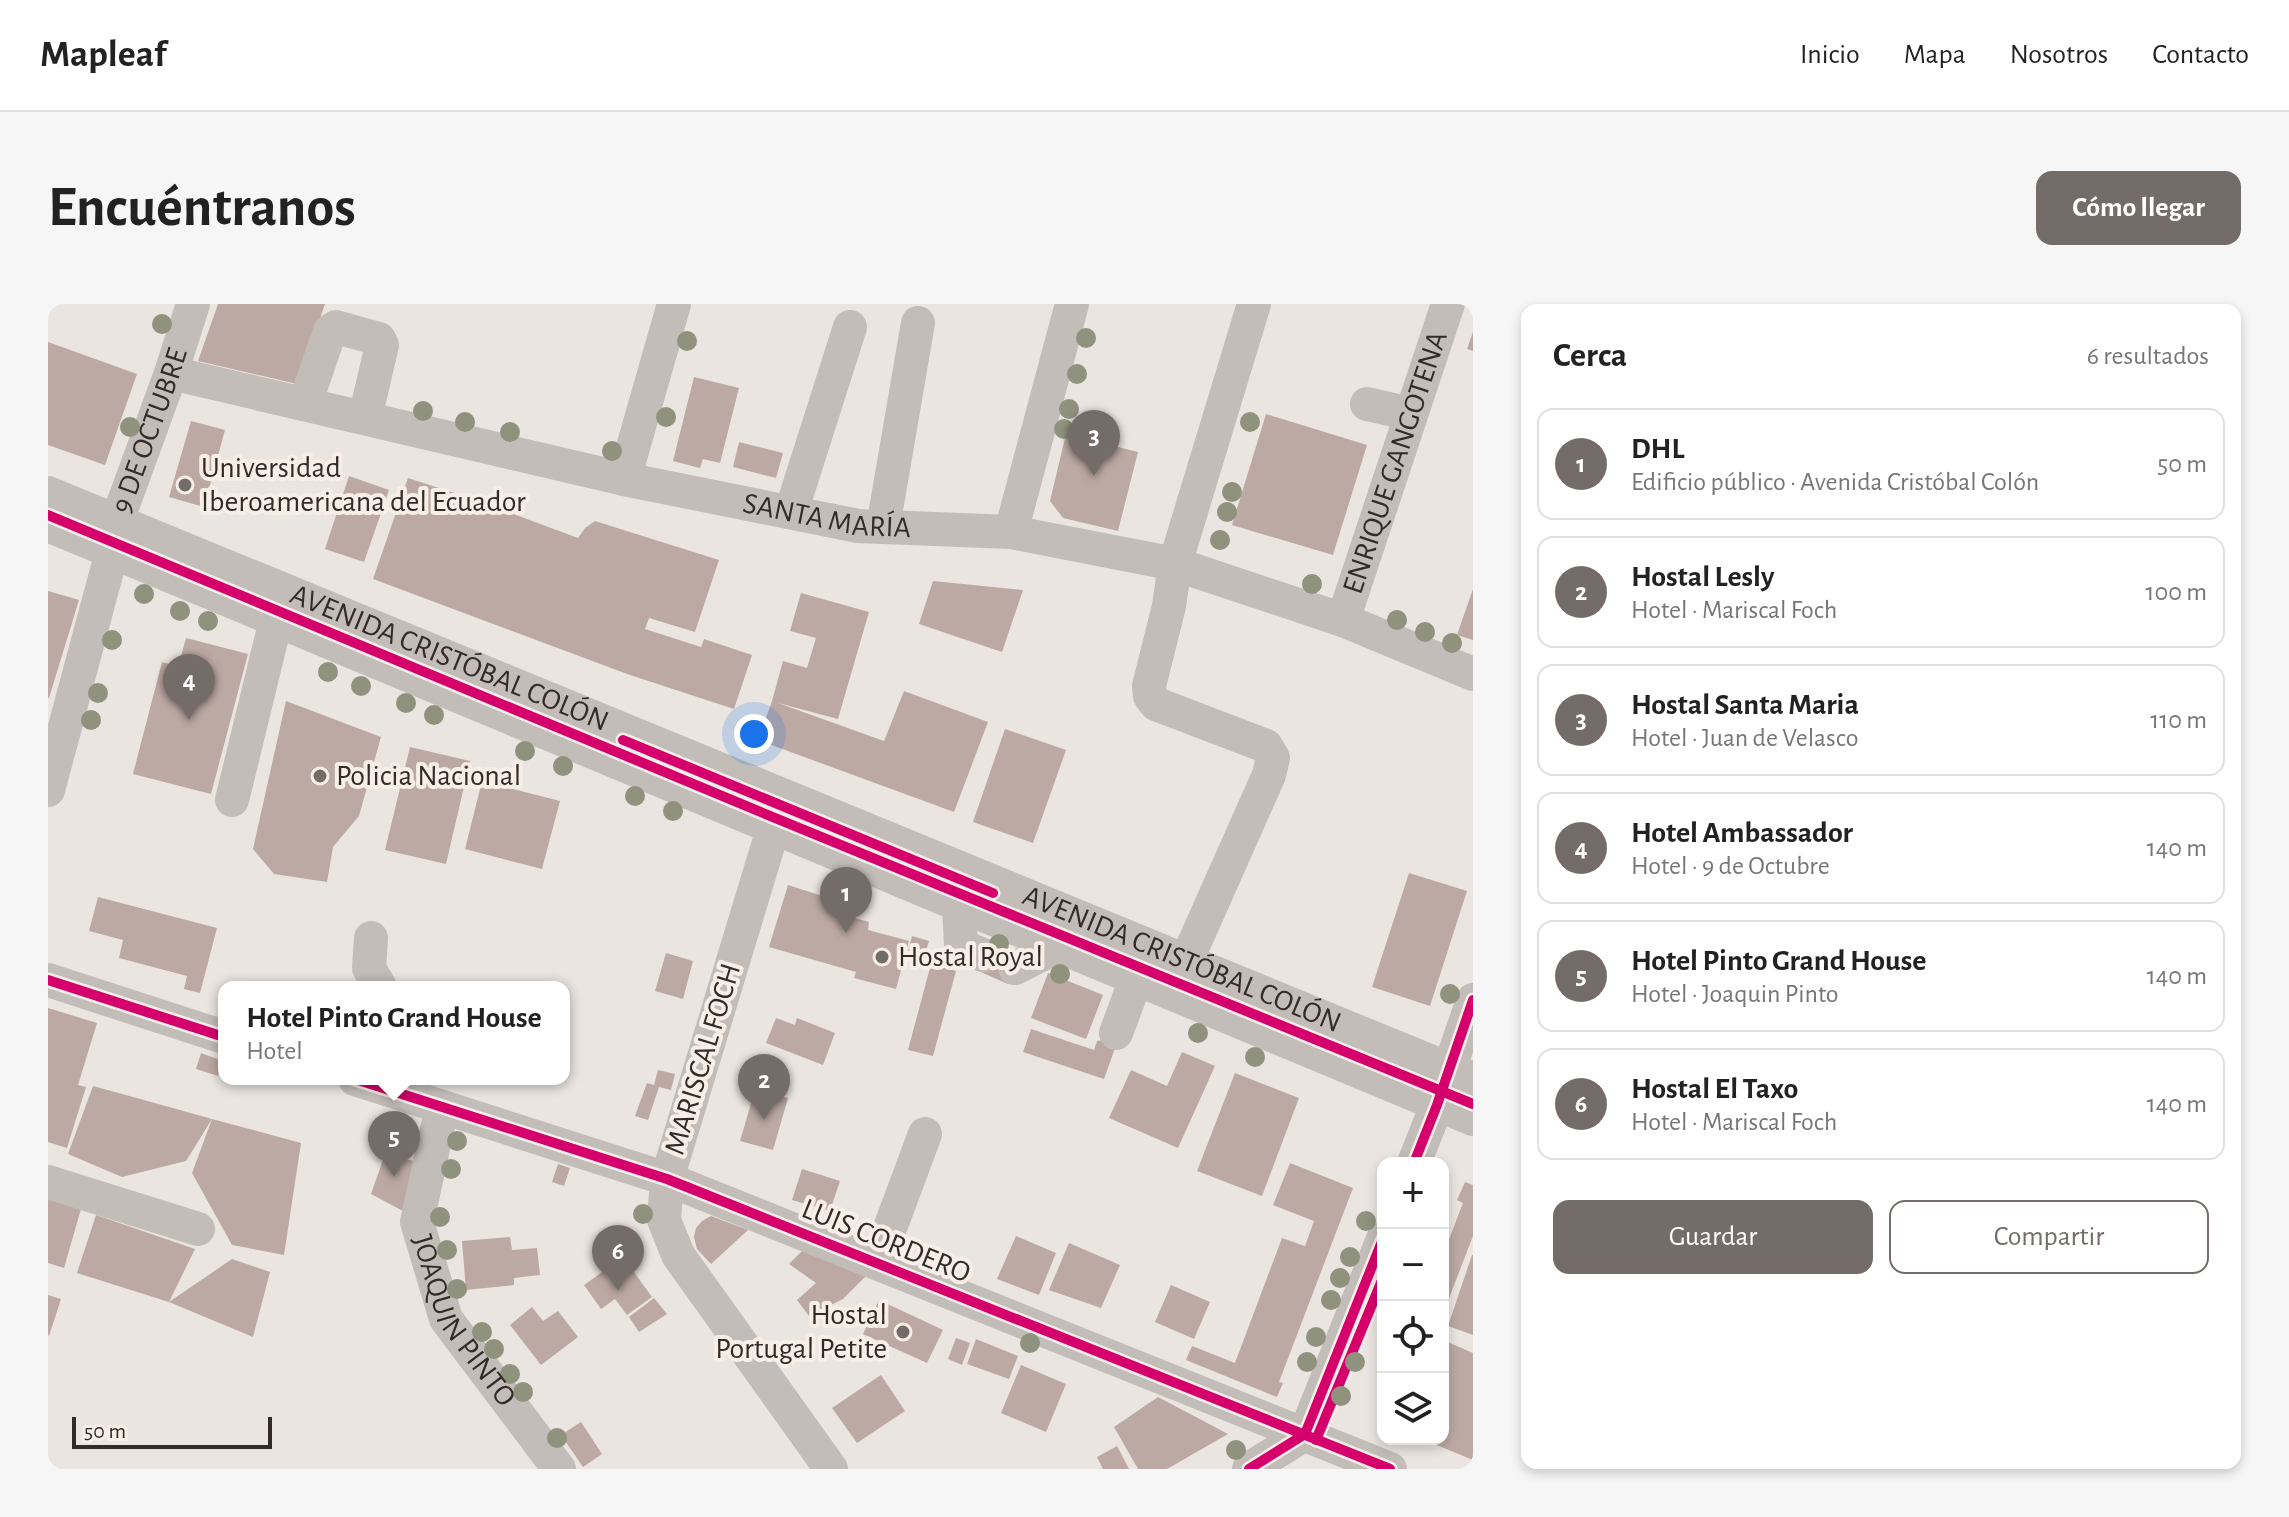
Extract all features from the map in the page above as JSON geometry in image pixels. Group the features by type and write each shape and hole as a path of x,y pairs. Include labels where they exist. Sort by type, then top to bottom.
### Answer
{"street":[{"name":"9 DE OCTUBRE","path":"48,790 115,536 193,304"},
{"path":"624,479 674,304"},
{"path":"1011,532 1072,304"},
{"path":"1184,961 1269,775 1273,758 1266,746 1156,704 1150,696 1149,686 1169,606 1175,564 1254,304"},
{"name":"ENRIQUE GANGOTENA","path":"1343,620 1448,304"},
{"path":"883,527 918,323"},
{"path":"305,404 330,331 336,327 379,339 382,345 365,418"},
{"path":"791,512 850,327"},
{"name":"SANTA MARÍA","path":"171,373 624,479 858,526 1011,532 1175,564 1343,620 1473,674"},
{"path":"1367,404 1411,414"},
{"name":"AVENIDA CRISTÓBAL COLÓN","path":"48,493 115,536 276,620 1473,1119"},
{"name":"AVENIDA CRISTÓBAL COLÓN","path":"48,525 115,536 784,796 1461,1074"},
{"path":"232,800 276,620"},
{"name":"MARISCAL FOCH","path":"784,796 667,1179 664,1220 678,1255 831,1469"},
{"path":"959,905 961,946 983,955"},
{"path":"371,938 369,968 377,981"},
{"path":"1015,968 1058,946"},
{"path":"1116,1033 1136,979"},
{"path":"48,980 218,1035"},
{"path":"1416,1157 1437,1105 1461,1074 1473,1000"},
{"name":"LUIS CORDERO","path":"378,1085 667,1179 1390,1469"},
{"name":"JOAQUIN PINTO","path":"442,1107 417,1222 446,1319 559,1469"},
{"path":"877,1263 925,1134"},
{"path":"48,1182 198,1229"},
{"path":"1249,1469 1305,1434 1377,1254"}],"building":[{"name":"Universidad Iberoamericana del Ecuador","path":"218,304 325,304 297,384 198,361"},
{"path":"1473,332 1473,351 1467,349"},
{"path":"48,342 137,374 105,465 48,445"},
{"path":"694,377 739,388 720,463 703,459 700,468 673,461"},
{"path":"1266,414 1367,445 1333,555 1232,525"},
{"path":"191,421 225,430 204,507 169,497"},
{"path":"1066,434 1138,452 1118,531 1063,518 1050,501"},
{"path":"739,442 783,453 776,478 733,467"},
{"path":"349,476 389,490 364,562 325,549"},
{"path":"408,478 578,538 595,521 719,560 695,632 649,618 645,629 701,647 704,639 752,655 734,709 630,675 373,579"},
{"path":"933,581 1023,590 1002,652 919,624"},
{"path":"1473,589 1473,640 1457,635"},
{"path":"48,591 79,600 49,698 48,698"},
{"path":"801,593 869,612 838,719 778,703 884,741 904,691 988,722 954,812 758,740 783,661 807,668 816,638 790,631"},
{"path":"186,638 248,654 211,794 133,774 162,662 178,667"},
{"name":"Policia Nacional","path":"286,701 381,737 359,816 333,847 327,882 274,874 253,849"},
{"path":"1005,729 1066,750 1033,843 973,822"},
{"path":"410,747 470,761 446,864 385,850"},
{"path":"482,781 560,801 542,869 465,849"},
{"path":"1409,873 1467,891 1430,1006 1372,987"},
{"path":"788,885 841,902 841,914 869,922 868,930 909,941 896,989 854,978 856,972 769,947"},
{"path":"98,897 217,928 200,993 184,989 187,976 119,958 123,940 89,931"},
{"path":"912,936 929,941 923,960 907,955"},
{"path":"989,941 1007,949 1019,960 1008,984 976,970"},
{"path":"666,953 693,961 683,999 655,991"},
{"path":"931,964 956,971 933,1056 908,1050"},
{"path":"1048,973 1103,995 1086,1039 1031,1018"},
{"path":"48,1008 97,1023 78,1085 86,1087 67,1148 48,1142"},
{"path":"776,1018 795,1025 797,1018 835,1033 823,1065 766,1043"},
{"path":"1031,1029 1094,1050 1097,1041 1119,1037 1104,1079 1023,1052"},
{"path":"1182,1052 1215,1066 1178,1148 1109,1118 1131,1070 1167,1086"},
{"path":"201,1053 218,1059 218,1076 196,1069"},
{"path":"658,1070 675,1074 671,1090 659,1087 648,1120 635,1116 647,1083 654,1085"},
{"path":"1235,1073 1299,1098 1262,1196 1197,1171"},
{"path":"93,1086 212,1119 186,1161 122,1177 68,1154"},
{"path":"755,1090 788,1098 773,1150 740,1141"},
{"path":"212,1119 301,1143 284,1255 232,1245 192,1173"},
{"path":"385,1154 414,1161 403,1211 371,1194"},
{"path":"1290,1163 1353,1188 1279,1382 1283,1383 1277,1397 1186,1360 1192,1346 1235,1363 1282,1238 1305,1246 1314,1221 1273,1205"},
{"path":"558,1164 570,1168 564,1186 552,1182"},
{"path":"802,1169 840,1181 830,1211 792,1200"},
{"path":"1465,1182 1473,1185 1473,1236 1449,1298 1449,1239 1463,1203 1457,1200"},
{"path":"48,1198 81,1209 64,1268 48,1263"},
{"path":"96,1215 195,1249 169,1302 77,1273"},
{"path":"711,1216 748,1230 711,1264 697,1249 694,1237 696,1228"},
{"path":"1016,1236 1056,1253 1039,1295 997,1279"},
{"path":"510,1237 512,1250 537,1248 540,1275 514,1278 514,1285 466,1290 462,1241"},
{"path":"1069,1243 1120,1265 1101,1308 1049,1290"},
{"path":"806,1247 867,1275 843,1299 809,1316 797,1300 816,1283 789,1264"},
{"path":"1473,1255 1473,1335 1449,1326"},
{"path":"623,1257 652,1297 627,1315 615,1299 601,1309 584,1285"},
{"path":"232,1259 270,1272 253,1337 169,1302"},
{"path":"1171,1285 1210,1302 1194,1339 1155,1322"},
{"path":"48,1295 61,1299 49,1336 48,1335"},
{"path":"654,1298 667,1314 639,1332 629,1317"},
{"name":"Hostal Portugal Petite","path":"879,1300 943,1330 927,1363 863,1334"},
{"path":"532,1307 543,1321 558,1311 578,1337 541,1365 510,1325"},
{"path":"956,1338 970,1343 962,1365 948,1359"},
{"path":"976,1339 1018,1356 1009,1379 967,1364"},
{"path":"1449,1343 1473,1353 1473,1460 1437,1445 1449,1445"},
{"path":"1021,1365 1066,1384 1046,1432 1001,1413"},
{"path":"881,1375 905,1411 857,1443 832,1408"},
{"path":"1158,1397 1228,1434 1167,1469 1138,1469 1114,1427"},
{"path":"581,1422 602,1454 583,1467 561,1435"},
{"path":"1117,1446 1129,1469 1103,1469 1097,1457"}],"cycle path":[{"path":"48,515 1473,1104"},
{"path":"623,740 993,893"},
{"path":"48,980 218,1035"},
{"path":"1416,1157 1473,1000"},
{"path":"374,1085 667,1179 1390,1469"},
{"path":"1249,1469 1305,1434 1377,1254"},
{"path":"1316,1440 1377,1293"}],"place":[{"name":"Hostal Santa Maria","path":"1094,476"},
{"name":"Universidad Iberoamericana del Ecuador","path":"185,485"},
{"name":"Hotel Ambassador","path":"189,720"},
{"name":"Policia Nacional","path":"320,776"},
{"name":"DHL","path":"846,933"},
{"name":"Hostal Royal","path":"882,957"},
{"name":"Hostal Lesly","path":"764,1120"},
{"name":"Hotel Pinto Grand House","path":"394,1177"},
{"name":"Hostal El Taxo","path":"618,1291"},
{"name":"Hostal Portugal Petite","path":"903,1332"}]}
